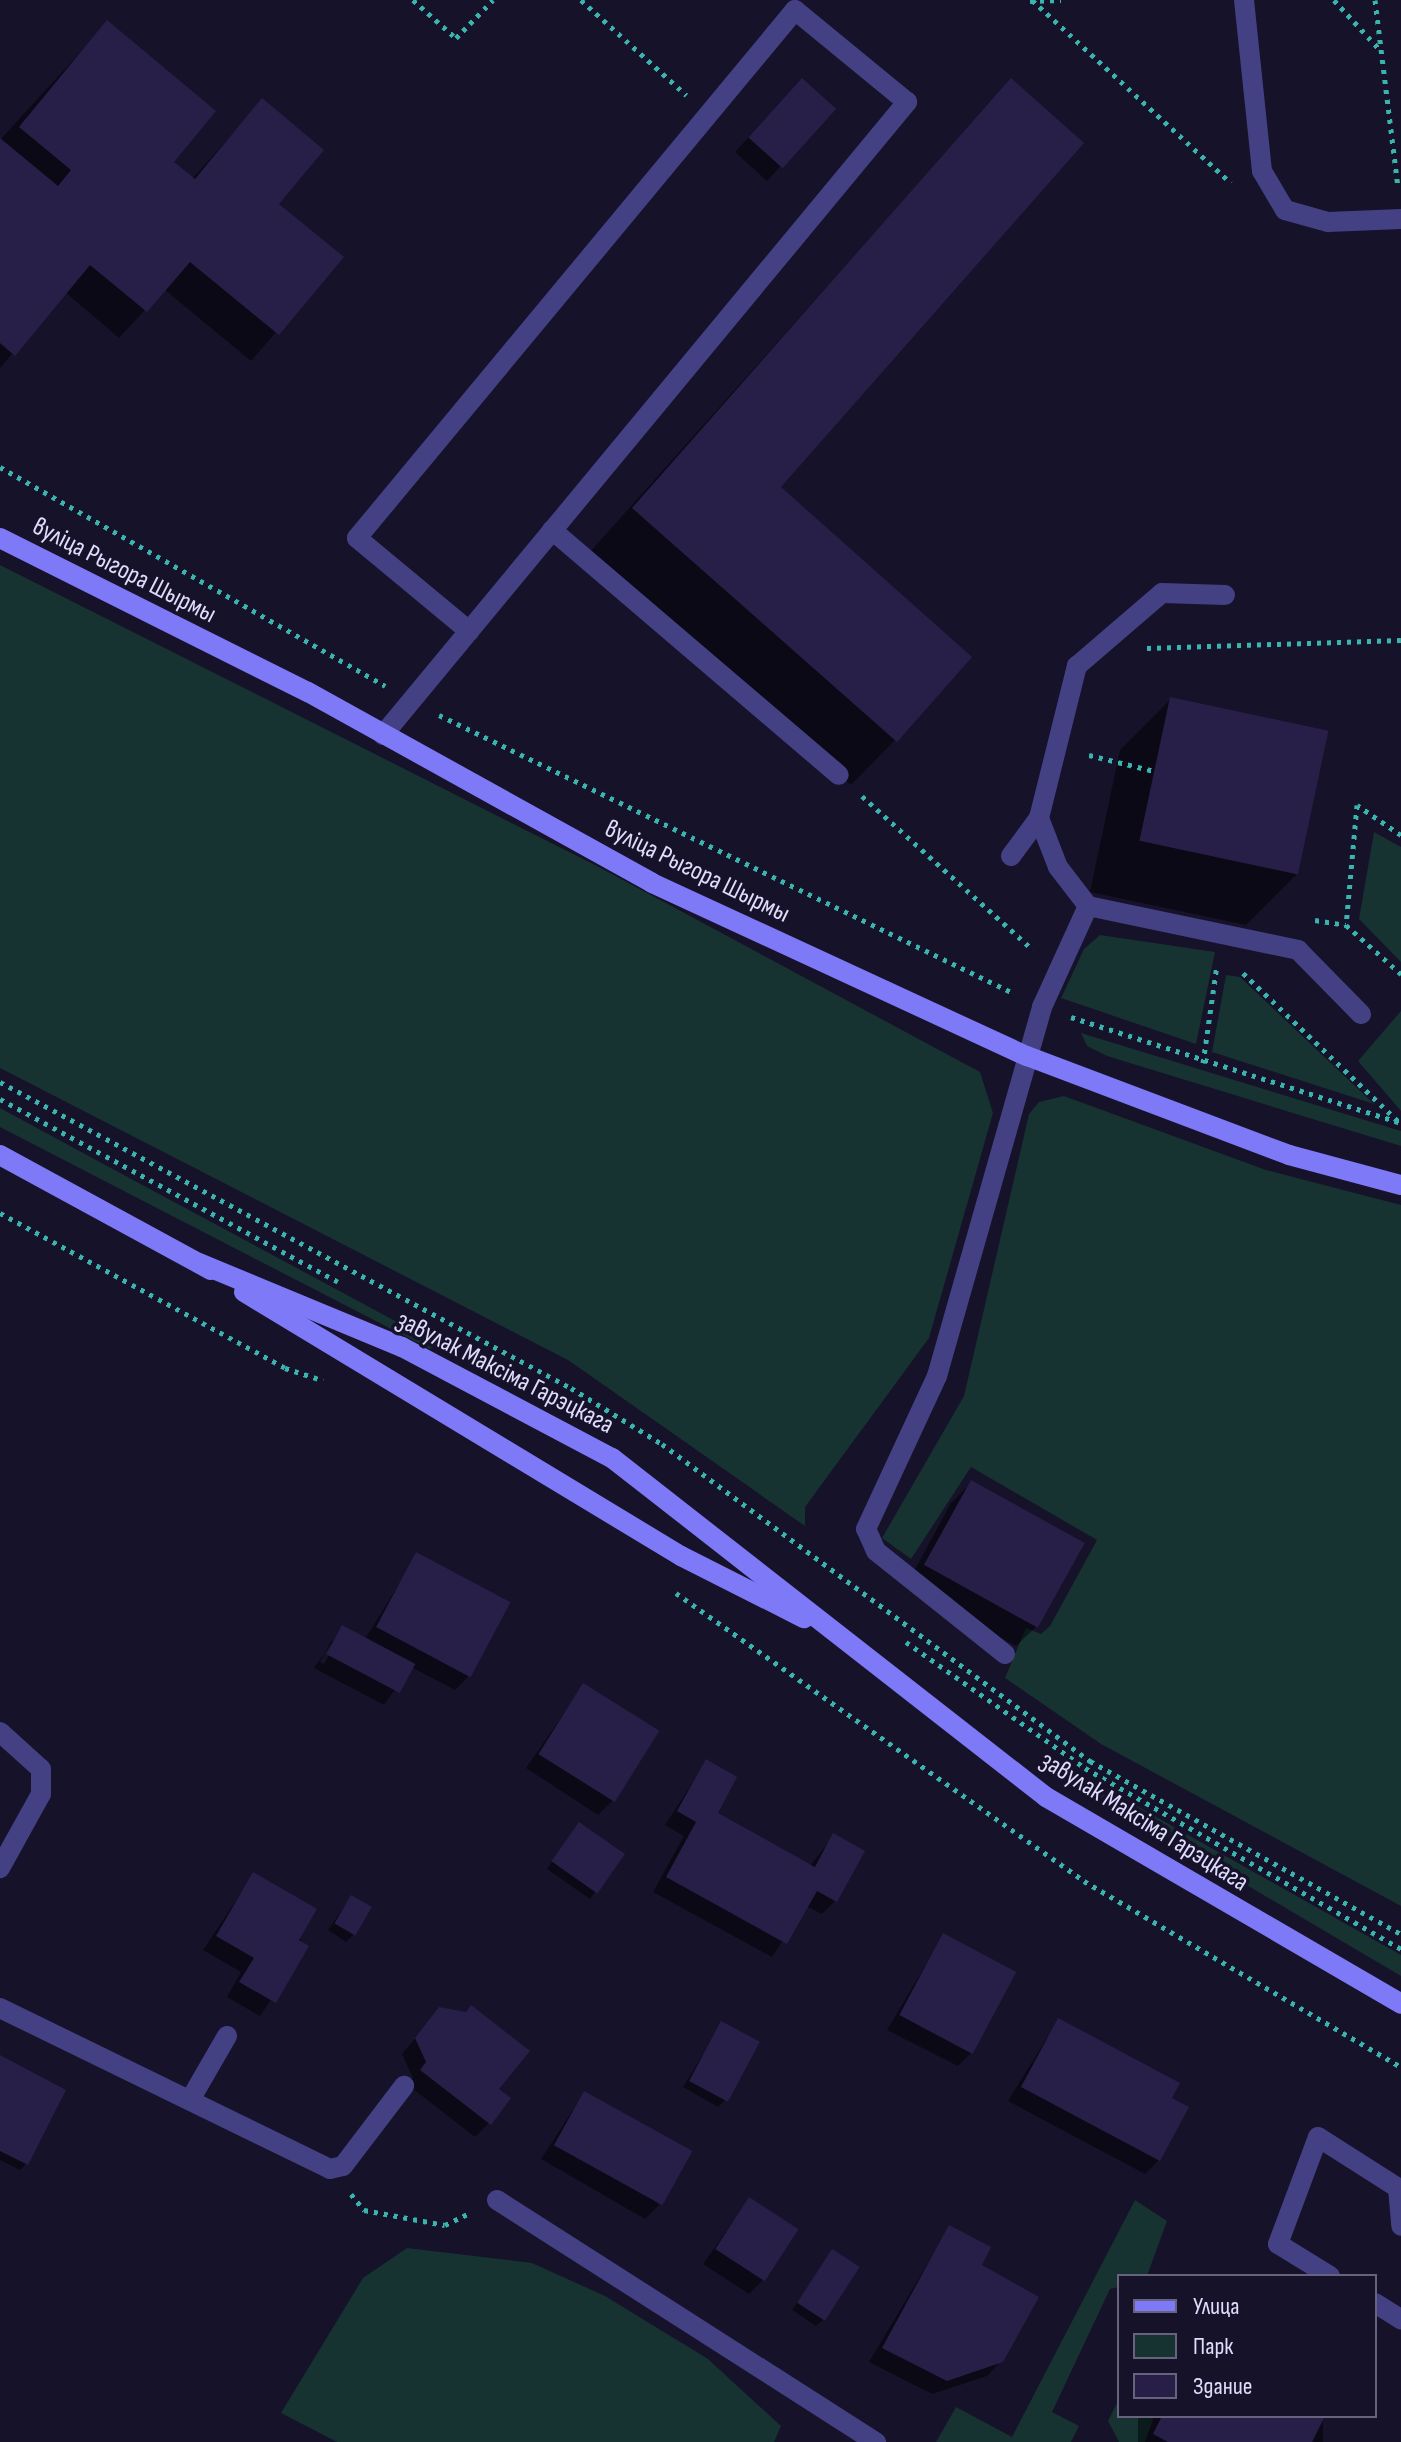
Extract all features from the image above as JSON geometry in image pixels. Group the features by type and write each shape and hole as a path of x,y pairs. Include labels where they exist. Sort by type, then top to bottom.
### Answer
{"street":[{"path":"1244,0 1262,171 1285,210 1328,222 1400,210"},
{"path":"383,735 907,102 795,10 357,538 469,631"},
{"path":"552,530 839,775"},
{"name":"вуліца Рыгора Шырмы","path":"0,538 383,735 652,883 1027,1056 1289,1155 1401,1185"},
{"path":"1011,856 1039,818 1077,666 1162,593 1225,595"},
{"path":"1039,818 1058,867 1088,906 1298,950 1361,1014"},
{"path":"1005,1654 876,1551 866,1529 937,1376 1042,1007 1088,906"},
{"name":"завулак Максіма Гарэцкага","path":"0,1155 199,1263 681,1556 836,1634"},
{"name":"завулак Максіма Гарэцкага","path":"199,1263 402,1347 612,1458 1046,1797 1401,2004"},
{"path":"0,1732 41,1769 41,1794 0,1868"},
{"path":"0,2008 330,2169 343,2166 404,2086"},
{"path":"190,2100 227,2036"},
{"path":"1327,2274 1278,2244 1318,2137 1398,2188 1401,2226"},
{"path":"497,2200 876,2442"},
{"path":"1377,2304 1401,2319"}],"path":[{"path":"413,0 456,38 493,0"},
{"path":"581,0 708,114"},
{"path":"1031,1 1061,0"},
{"path":"1334,0 1382,51"},
{"path":"1375,0 1400,210"},
{"path":"1031,1 1241,192 1262,171"},
{"path":"0,467 410,701 1042,1007 1203,1063 1401,1123"},
{"path":"1137,649 1401,640"},
{"path":"1086,769 1092,742"},
{"path":"1089,755 1154,771"},
{"path":"839,775 1034,951 1026,964"},
{"path":"1346,925 1357,805 1401,835"},
{"path":"1301,918 1346,925 1401,974"},
{"path":"1203,1063 1217,963 1242,971 1401,1123"},
{"path":"1010,992 1018,978"},
{"path":"0,1213 285,1368 336,1384"},
{"path":"670,1589 1084,1881 1401,2067"},
{"path":"364,2210 445,2225 497,2200"}],"green space":[{"path":"0,565 595,865 980,1072 993,1113 929,1338 805,1507 805,1526 568,1360 0,1068"},
{"path":"1374,832 1401,847 1401,962 1359,919"},
{"path":"1100,935 1215,952 1196,1044 1061,998 1084,949"},
{"path":"1226,975 1240,977 1374,1104 1212,1052"},
{"path":"1401,1011 1401,1111 1358,1061"},
{"path":"1081,1033 1401,1131 1401,1146 1107,1056 1087,1046"},
{"path":"1064,1096 1266,1170 1401,1205 1401,1906 1101,1744 1005,1678 1026,1628 1041,1634 1050,1626 1097,1540 971,1467 911,1559 882,1538 964,1396 1029,1114 1039,1102"},
{"path":"0,1108 438,1344 430,1349 0,1127"},
{"path":"1066,1766 1401,1955 1401,1976 1057,1773"},
{"path":"1135,2200 1167,2221 1148,2274 1117,2274 1117,2287 1110,2289 1052,2412 1079,2426 1071,2442 936,2442 956,2407 1012,2437"},
{"path":"407,2248 532,2263 605,2296 708,2359 781,2426 774,2442 337,2442 281,2413 363,2278"},
{"path":"1117,2403 1117,2418 1153,2418 1145,2442 1119,2442 1108,2421"}],"building":[{"path":"107,20 216,111 174,162 195,179 262,98 324,150 279,204 344,257 279,335 190,262 147,312 90,265 15,356 0,343 0,138 58,186 71,170 19,127"},
{"path":"802,78 836,109 783,168 748,137"},
{"path":"1011,78 1084,143 781,487 972,657 897,742 632,508"},
{"path":"1170,697 1328,731 1298,874 1139,841"},
{"path":"971,1480 1085,1543 1038,1628 924,1565"},
{"path":"416,1552 510,1602 471,1677 376,1627"},
{"path":"342,1625 415,1664 400,1693 327,1654"},
{"path":"583,1683 659,1731 615,1802 538,1754"},
{"path":"706,1759 737,1777 718,1813 815,1867 833,1833 865,1851 837,1902 817,1891 787,1944 666,1877 696,1822 677,1811"},
{"path":"579,1822 625,1854 597,1893 551,1861"},
{"path":"253,1872 317,1909 299,1940 309,1946 276,2003 239,1982 254,1958 216,1936"},
{"path":"351,1895 372,1907 355,1936 334,1924"},
{"path":"943,1933 1016,1972 973,2054 899,2015"},
{"path":"471,2005 530,2051 499,2089 511,2098 491,2125 420,2070 426,2062 415,2038 439,2007 466,2012"},
{"path":"1058,2018 1180,2083 1172,2098 1189,2107 1160,2161 1021,2087"},
{"path":"721,2021 760,2042 728,2102 689,2081"},
{"path":"0,2055 66,2090 28,2165 0,2151"},
{"path":"584,2091 692,2151 662,2205 554,2145"},
{"path":"749,2197 798,2229 765,2281 715,2249"},
{"path":"949,2225 991,2247 982,2265 1039,2297 1003,2362 947,2381 882,2348"},
{"path":"832,2249 860,2267 825,2321 797,2303"},
{"path":"1161,2418 1324,2418 1312,2442 1168,2442 1153,2434"}]}
